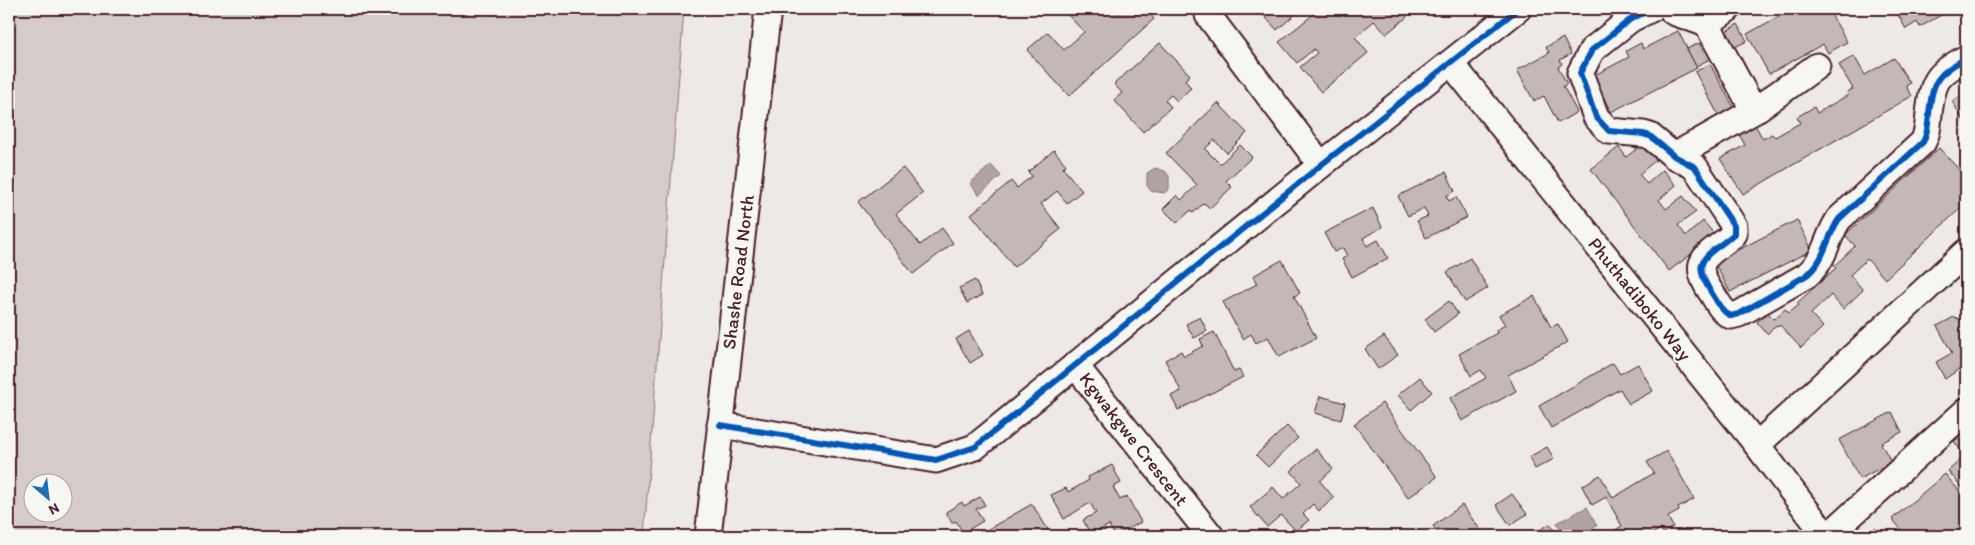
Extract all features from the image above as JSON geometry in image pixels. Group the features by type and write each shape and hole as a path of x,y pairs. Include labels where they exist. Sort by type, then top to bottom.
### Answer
{"street":[{"name":"Shashe Road North","path":"708,536 768,9"},
{"path":"720,425 936,460 975,447 1321,165 1518,9"},
{"path":"1673,9 1673,12 1707,24 1754,112"},
{"path":"1707,24 1728,9"},
{"path":"1636,12 1592,50 1580,73 1596,117 1609,130 1650,136 1674,156 1695,167 1735,229 1732,235 1708,253 1703,260 1701,275 1703,282 1724,312 1734,316 1807,275 1815,268 1821,260 1833,228 1839,219 1923,142 1927,133 1932,90 1937,79 1947,69 1966,58"},
{"path":"1208,15 1321,165"},
{"name":"Phuthadiboko Way","path":"1451,63 1757,445 1827,536"},
{"path":"1674,156 1754,112 1817,66"},
{"path":"1757,445 1966,252"},
{"name":"Kgwakgwe Crescent","path":"1076,365 1211,536"},
{"path":"1827,536 1966,411"}],"shaded area":[{"path":"9,9 684,9 644,536 9,536"},
{"path":"991,165 1001,176 979,195 970,183"},
{"path":"1155,168 1165,171 1169,176 1169,189 1164,193 1151,191 1147,186 1147,173"},
{"path":"1587,507 1597,526 1578,536 1564,536 1557,523"}],"building":[{"path":"1073,9 1117,9 1119,13 1124,9 1145,9 1154,19 1069,96 1027,50 1048,32 1064,50 1084,32 1067,14"},
{"path":"1258,9 1301,9 1277,30"},
{"path":"1320,9 1401,9 1407,17 1386,34 1374,21 1355,37 1368,53 1321,92 1300,67 1317,53 1314,49 1297,63 1279,42"},
{"path":"1792,9 1840,9 1831,14 1847,42 1828,53 1823,44 1769,74 1747,34"},
{"path":"1895,9 1947,9 1948,11 1920,27 1917,22 1906,29"},
{"path":"1738,24 1747,41 1735,47 1726,31"},
{"path":"1678,31 1697,68 1611,112 1593,76 1629,57 1626,51 1641,43 1643,49"},
{"path":"1563,38 1571,54 1560,60 1562,64 1558,67 1567,84 1563,86 1577,112 1558,123 1544,96 1534,101 1517,70 1549,53 1546,47"},
{"path":"1160,43 1190,75 1185,80 1191,88 1177,101 1171,95 1165,100 1171,107 1143,132 1114,100 1122,93 1114,84"},
{"path":"1699,43 1708,60 1696,66 1687,49"},
{"path":"1854,56 1865,75 1894,58 1910,83 1906,86 1912,96 1743,194 1720,159 1745,145 1735,127 1751,118 1763,139 1772,134 1775,137 1800,123 1797,117 1814,107 1817,113 1848,95 1847,92 1853,89 1839,65"},
{"path":"1710,64 1734,108 1719,116 1695,72"},
{"path":"1966,93 1966,125 1952,101"},
{"path":"1218,103 1247,133 1227,153 1214,140 1205,149 1220,164 1240,145 1252,157 1226,181 1232,187 1210,208 1204,203 1193,213 1191,210 1177,223 1163,209 1177,195 1181,200 1197,185 1166,153"},
{"path":"1643,144 1656,160 1639,174 1647,184 1663,170 1676,185 1659,200 1666,209 1683,196 1696,212 1678,225 1686,236 1703,221 1716,236 1696,254 1694,252 1669,271 1591,169 1619,147 1626,157"},
{"path":"1939,148 1966,177 1966,203 1885,279 1867,259 1850,275 1863,290 1843,309 1831,295 1811,314 1823,327 1801,348 1780,325 1778,327 1776,325 1767,334 1757,322 1768,313 1774,319 1785,309 1789,313 1799,305 1797,303 1836,268 1834,266 1855,246 1845,235"},
{"path":"1054,150 1066,165 1063,168 1082,191 1067,203 1057,191 1041,204 1061,229 1014,267 971,214 1011,181 1017,188 1032,176 1028,172"},
{"path":"903,168 923,193 896,214 920,245 942,228 953,243 913,274 858,202"},
{"path":"1446,172 1455,191 1446,196 1449,201 1456,197 1467,217 1426,238 1417,221 1428,216 1424,208 1408,216 1398,196"},
{"path":"1373,208 1382,227 1363,238 1367,246 1378,240 1388,258 1352,277 1342,259 1347,256 1343,248 1334,252 1324,233"},
{"path":"1797,220 1812,250 1730,292 1714,262"},
{"path":"1470,258 1488,288 1465,302 1447,272"},
{"path":"1282,260 1300,293 1294,296 1316,338 1279,357 1268,337 1256,343 1251,334 1243,339 1223,302 1257,284 1253,276"},
{"path":"975,280 982,295 967,303 959,288"},
{"path":"1534,296 1551,327 1558,324 1568,342 1508,375 1516,391 1462,421 1450,398 1486,378 1481,370 1471,376 1459,354 1497,333 1496,330 1505,325 1499,315"},
{"path":"1449,301 1458,314 1434,332 1425,319"},
{"path":"1200,317 1207,331 1194,338 1186,324"},
{"path":"1954,317 1962,320 1966,318 1966,368 1965,365 1945,379 1936,362 1952,353 1937,326"},
{"path":"969,331 983,355 970,363 956,339"},
{"path":"1214,332 1234,372 1239,370 1243,377 1178,410 1171,396 1181,391 1165,360 1181,351 1184,356 1203,346 1200,339"},
{"path":"1384,336 1398,355 1378,369 1365,349"},
{"path":"1613,363 1620,374 1638,364 1653,391 1629,404 1620,389 1551,428 1539,406"},
{"path":"1420,377 1432,392 1411,410 1398,395"},
{"path":"1320,396 1345,403 1341,420 1315,413"},
{"path":"1382,403 1437,477 1408,498 1354,424"},
{"path":"1892,412 1902,432 1881,443 1891,462 1860,479 1839,440"},
{"path":"1287,426 1298,438 1268,467 1256,455"},
{"path":"1966,433 1966,451 1963,454 1954,441"},
{"path":"1547,447 1554,459 1535,469 1529,457"},
{"path":"1316,449 1333,469 1320,481 1334,498 1319,511 1313,504 1303,514 1309,520 1296,531 1281,515 1267,527 1250,507 1273,487 1283,499 1301,483 1291,471"},
{"path":"1667,451 1694,499 1678,508 1679,511 1668,517 1673,527 1663,533 1661,529 1648,536 1611,536 1610,533 1622,526 1606,497 1592,505 1582,486 1600,475 1613,498 1654,473 1647,462"},
{"path":"1966,455 1966,492 1948,471"},
{"path":"1112,465 1121,483 1113,487 1120,500 1127,496 1141,522 1115,536 1109,525 1091,535 1083,520 1096,513 1090,503 1064,519 1051,495 1066,488 1068,492 1089,480 1088,477"},
{"path":"1945,474 1966,499 1966,503 1963,505 1966,509 1966,536 1907,536 1892,519"},
{"path":"1512,494 1527,514 1510,525 1496,505"},
{"path":"980,497 985,505 976,509 983,521 963,533 956,521 952,523 946,512 962,502 964,506"},
{"path":"1032,504 1052,536 976,536"},
{"path":"1462,505 1485,536 1441,536 1433,526"},
{"path":"1550,524 1558,536 1529,536"},
{"path":"1875,528 1882,536 1865,536"}],"cycle path":[{"path":"720,425 936,460 975,447 1321,165 1518,9"},
{"path":"1651,9 1631,19 1592,50 1580,73 1596,117 1609,131 1650,136 1674,156 1695,167 1734,226 1734,234 1710,253 1704,259 1702,265 1705,283 1720,307 1731,316 1739,314 1807,275 1813,269 1822,255 1839,219 1923,142 1927,132 1932,93 1938,80 1948,69 1966,58"}]}
